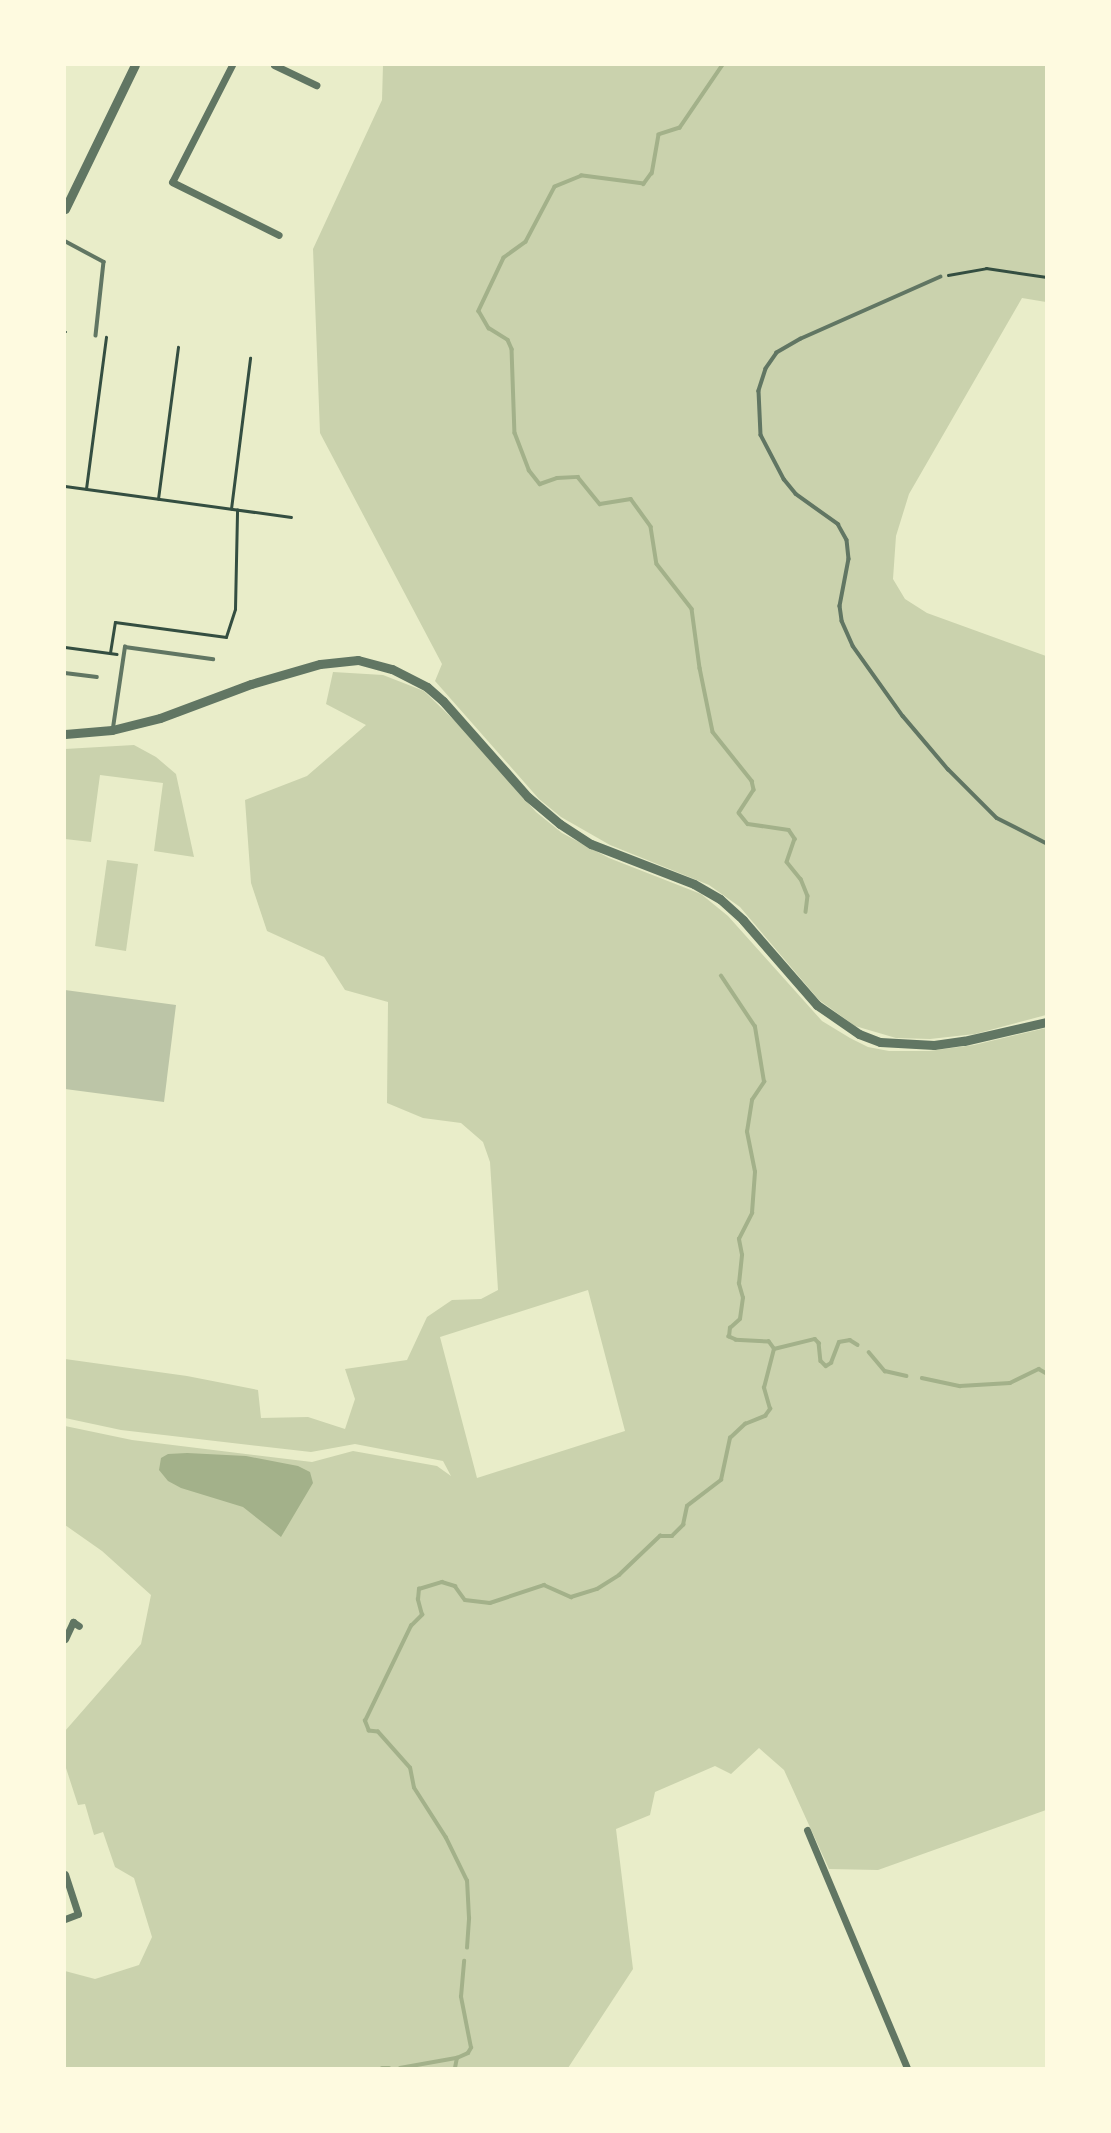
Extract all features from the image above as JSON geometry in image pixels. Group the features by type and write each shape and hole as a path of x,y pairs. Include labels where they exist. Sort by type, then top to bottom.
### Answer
{"street":[{"path":"65,209 135,65"},
{"path":"232,65 172,182 279,235"},
{"path":"274,65 316,85"},
{"path":"65,734 112,730 160,718 251,684 320,664 358,660 392,669 427,687 443,701 528,797 560,824 591,844 694,884 720,899 743,920 817,1005 859,1034 880,1042 934,1045 964,1041 1046,1022"},
{"path":"65,1639 73,1622 79,1626"},
{"path":"807,1830 907,2068"},
{"path":"65,1874 78,1914 65,1919"}],"lane":[{"path":"65,241 104,262 96,336"},
{"path":"941,277 801,339 777,354 766,369 759,391 761,435 784,479 796,494 838,524 847,540 849,559 840,606 842,621 853,646 903,716 948,769 997,818 1046,843"},
{"path":"112,730 125,647 213,659"},
{"path":"65,673 97,677"}],"path":[{"path":"941,277 986,268 1046,277"},
{"path":"86,489 106,337"},
{"path":"158,499 178,347"},
{"path":"231,509 250,358"},
{"path":"65,486 292,517"},
{"path":"110,653 115,622 226,637 235,609 237,510"},
{"path":"65,647 124,655"}],"shaded area":[{"path":"383,65 1046,65 1046,302 1022,298 909,494 896,536 893,579 905,599 927,613 1046,656 1046,1015 975,1034 930,1039 896,1038 855,1026 819,1000 740,907 709,885 610,845 561,817 539,799 435,681 442,664 320,433 313,249 382,100"},
{"path":"333,672 383,675 424,691 462,728 536,812 562,833 609,858 701,894 728,916 822,1021 868,1047 889,1051 929,1051 974,1045 1046,1028 1046,1810 878,1870 829,1869 784,1770 759,1748 731,1774 715,1766 655,1792 650,1815 616,1829 633,1969 568,2068 65,2068 65,1971 95,1979 139,1965 152,1937 134,1878 115,1867 103,1832 94,1835 85,1804 78,1805 65,1765 65,1731 141,1644 151,1595 102,1551 65,1525 65,1426 132,1440 312,1462 353,1451 437,1466 451,1476 443,1461 355,1444 311,1452 121,1430 65,1418 65,1359 187,1376 258,1390 261,1418 308,1417 345,1429 355,1399 345,1369 407,1360 427,1317 452,1300 481,1299 498,1290 490,1162 483,1142 461,1123 423,1118 387,1103 388,1002 345,990 324,957 267,931 251,883 245,800 307,776 366,725 326,704","holes":["588,1290 625,1431 477,1478 440,1337"]},
{"path":"134,745 156,757 176,774 194,857 154,851 163,783 100,775 91,842 65,839 65,749"},
{"path":"107,860 138,864 126,951 95,946"},
{"path":"168,1454 246,1456 298,1466 310,1472 313,1483 281,1537 243,1507 181,1488 168,1481 159,1470 161,1458"}],"building":[{"path":"65,990 176,1005 164,1102 65,1089"}],"waterway":[{"path":"723,65 680,128 659,135 652,173 644,184 582,176 555,187 526,242 504,258 479,311 489,328 508,340 512,349 515,433 529,470 540,484 557,478 578,477 600,504 631,499 651,527 657,564 692,609 713,732 752,781 754,790 739,813 748,824 789,830 795,839 787,862 801,879 808,896 806,912"},
{"path":"467,1948 467,1881 446,1838 414,1788 410,1768 378,1732 369,1731 365,1721 411,1626 422,1615 418,1600 419,1589 442,1582 455,1586 465,1600 490,1603 544,1585 571,1597 597,1589 619,1575 660,1536 672,1536 683,1525 687,1506 721,1480 730,1438 745,1424 765,1416 770,1409 764,1388 774,1349 769,1342 736,1340 729,1337 730,1328 740,1319 743,1298 739,1284 742,1255 739,1239 752,1213 755,1172 747,1132 752,1100 764,1082 755,1027 721,976"},
{"path":"774,1349 815,1339 819,1343 821,1361 826,1366 831,1363 839,1342 850,1340 858,1345"},
{"path":"869,1352 885,1371 906,1376"},
{"path":"922,1378 960,1386 1010,1383 1039,1369 1046,1373"},
{"path":"400,2068 457,2058 468,2053 471,2048 461,1997 464,1961"},
{"path":"455,2068 457,2058"},
{"path":"382,2068 389,2068"}]}
